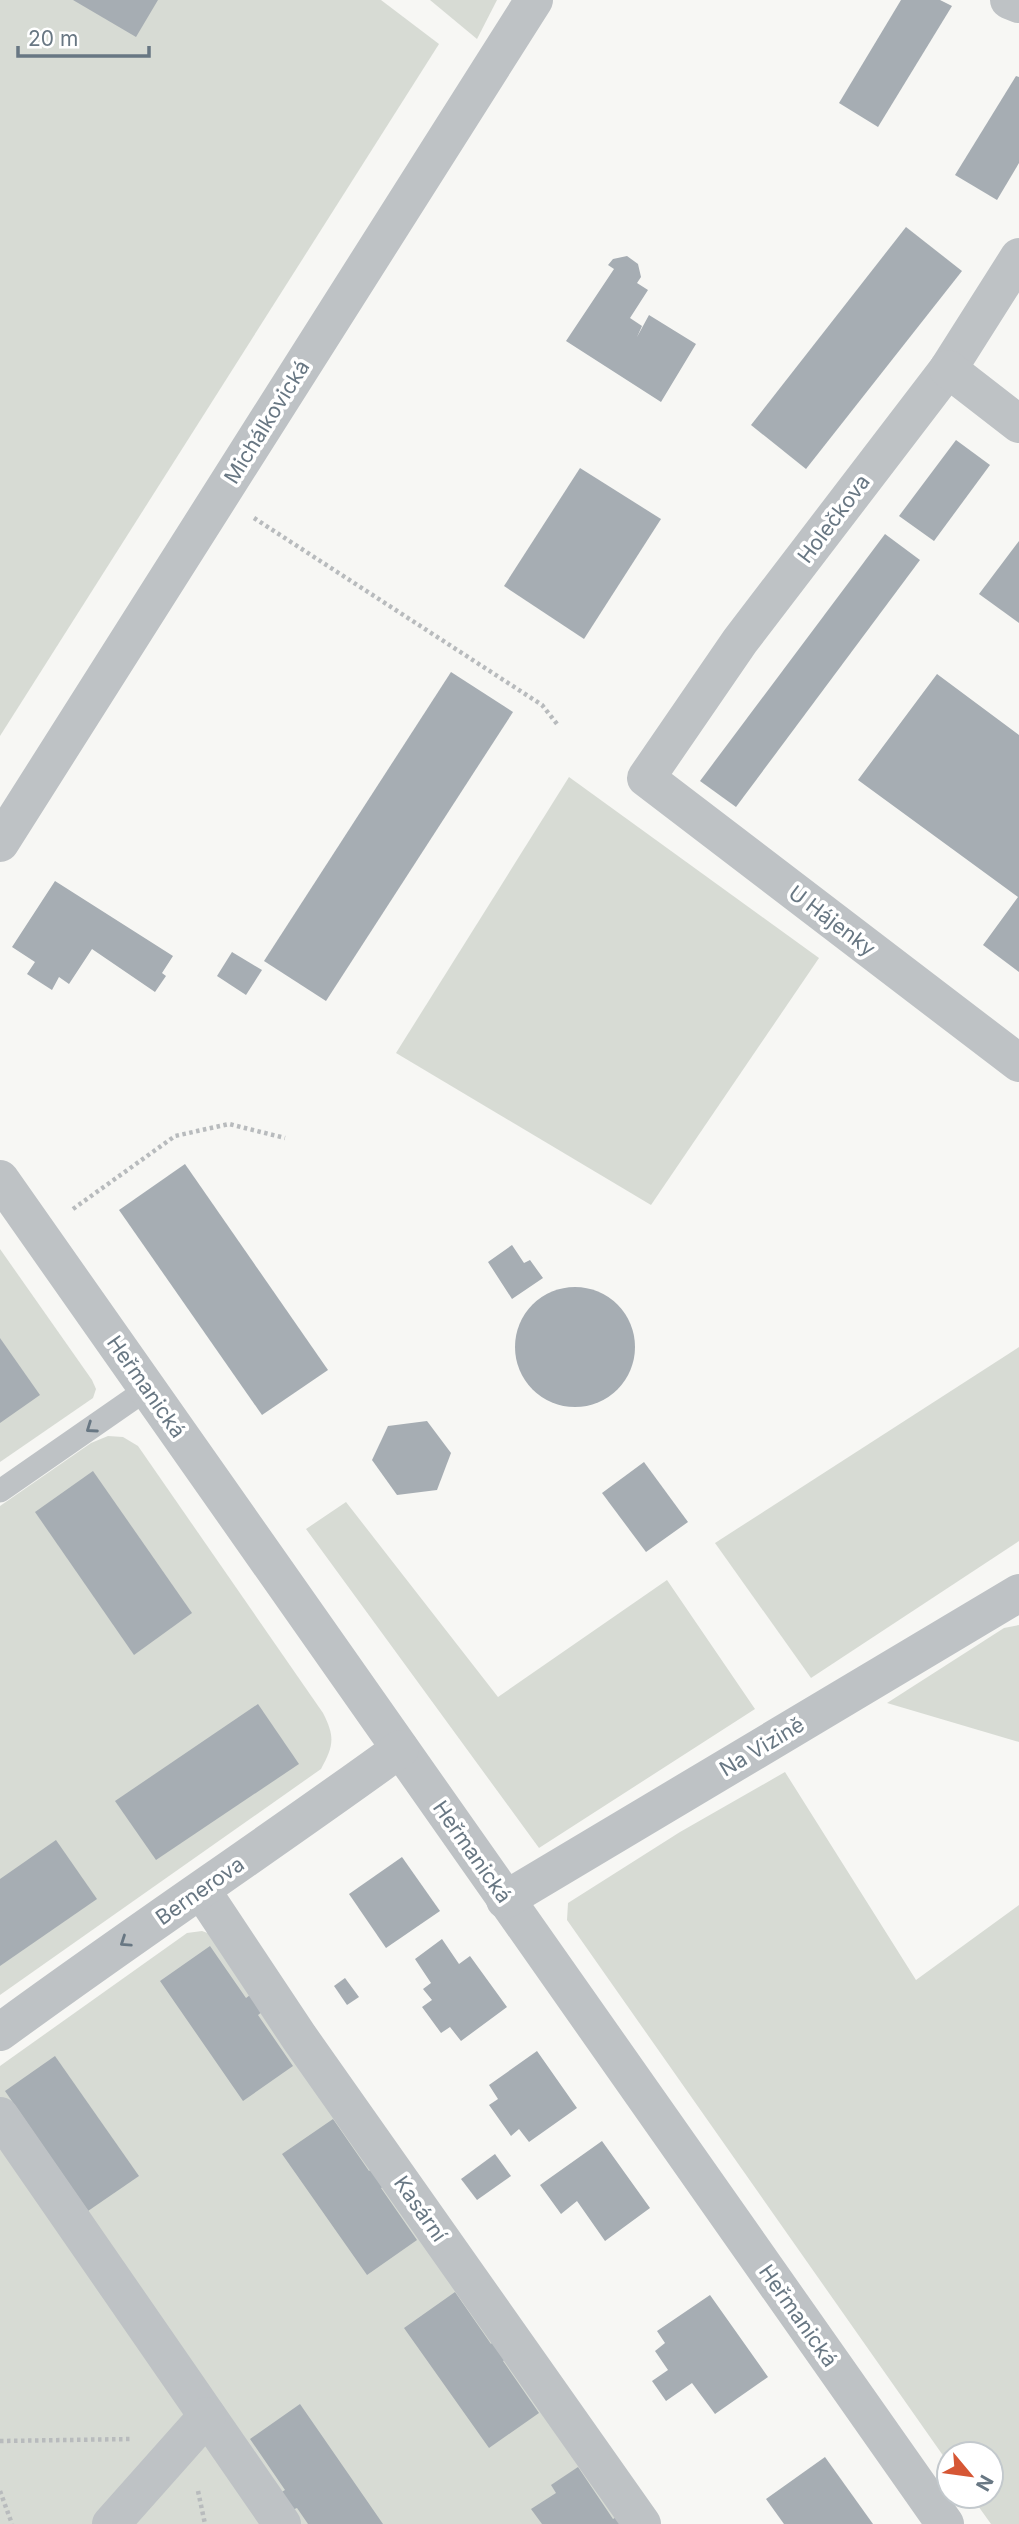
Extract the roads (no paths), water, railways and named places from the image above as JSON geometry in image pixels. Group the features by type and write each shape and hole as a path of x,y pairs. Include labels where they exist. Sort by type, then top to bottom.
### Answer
{"street":[{"name":"Michálkovická","path":"0,843 534,0"},
{"path":"1009,0 1019,4"},
{"name":"Holečkova","path":"646,778 740,641 948,369 1019,257"},
{"path":"948,369 1019,424"},
{"name":"U Hájenky","path":"646,778 1019,1063"},
{"name":"Heřmanická","path":"0,1178 945,2524"},
{"name":"Na Vizině","path":"505,1900 1019,1593"},
{"name":"Bernerova","path":"0,2032 400,1749"},
{"name":"Kasární","path":"202,1891 307,2049 642,2524"},
{"path":"0,2116 197,2427 282,2524"},
{"path":"111,2524 197,2427"}],"lane":[{"path":"0,1491 147,1389"}]}
